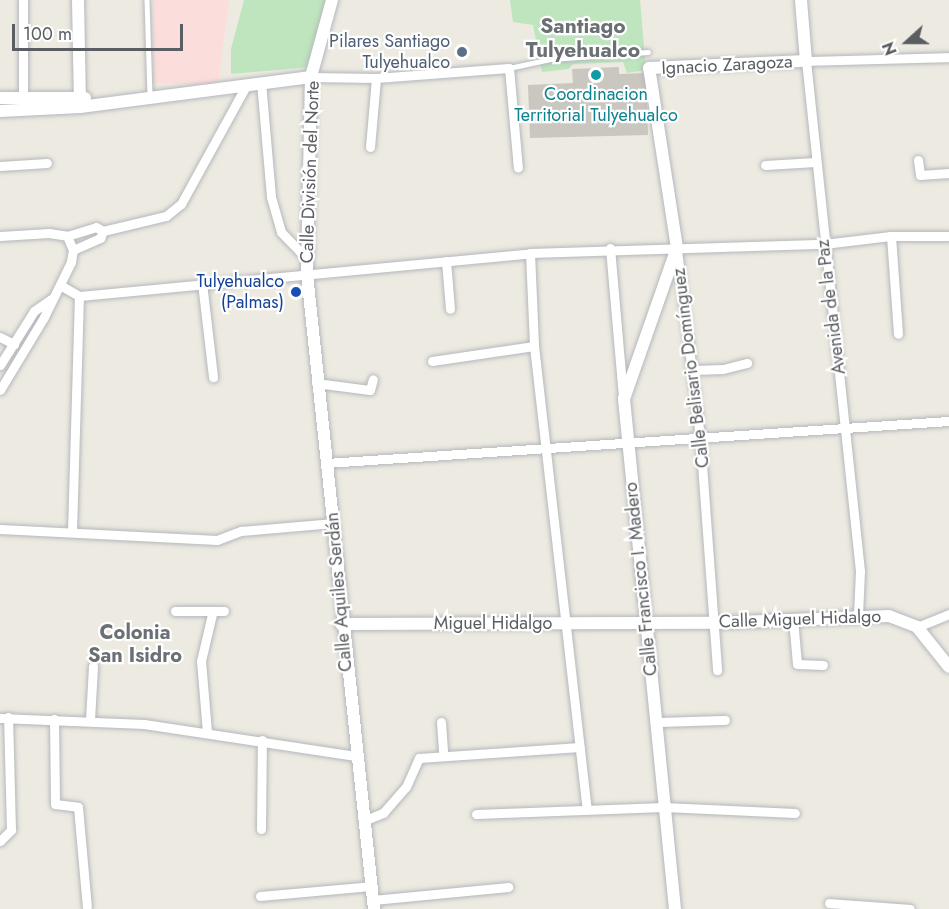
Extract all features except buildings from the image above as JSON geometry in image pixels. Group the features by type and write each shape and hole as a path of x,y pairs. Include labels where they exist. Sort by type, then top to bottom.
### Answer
{"main road":[{"path":"78,0 80,101"},
{"name":"Calle División del Norte","path":"307,274 312,77 332,0"},
{"name":"Avenida de la Paz","path":"801,0 806,61"},
{"name":"Ignacio Zaragoza","path":"649,68 806,61"},
{"name":"Calle Belisario Domínguez","path":"649,68 677,248"},
{"path":"0,98 96,102 150,98 312,77"},
{"path":"0,111 80,101"},
{"path":"624,399 677,248"},
{"name":"Calle Aquiles Serdán","path":"307,274 316,383 334,523 341,624 374,904"},
{"name":"Calle Francisco I. Madero","path":"624,399 675,909"},
{"name":"Calle Miguel Hidalgo","path":"645,622 715,623 858,615 889,616 916,627"},
{"name":"Miguel Hidalgo","path":"341,624 645,622"},
{"path":"916,627 949,667"}],"street":[{"path":"22,0 23,98"},
{"path":"806,61 949,57"},
{"name":"Avenida de la Paz","path":"806,61 814,162 860,571 858,615"},
{"path":"312,77 376,78 509,68 518,168"},
{"path":"370,147 376,78"},
{"path":"261,82 271,197 281,232 306,258"},
{"path":"0,236 49,233 67,236 96,227 103,231 166,216 181,204 247,84"},
{"path":"918,160 920,176 949,173"},
{"path":"765,165 814,162"},
{"path":"0,166 47,163"},
{"path":"73,249 100,238 103,231"},
{"path":"0,390 60,285 73,249 67,236"},
{"path":"891,236 898,334"},
{"path":"60,285 78,296 530,253 610,248 824,244 891,236 949,236"},
{"name":"Calle Francisco I. Madero","path":"610,248 624,399"},
{"name":"Calle Belisario Domínguez","path":"677,248 694,370 717,670"},
{"path":"530,253 534,346 548,446 587,809"},
{"path":"446,261 450,309"},
{"path":"202,283 213,377"},
{"path":"72,531 78,296"},
{"path":"0,366 34,311 53,297"},
{"path":"0,337 14,344"},
{"path":"432,361 534,346"},
{"path":"694,370 723,369 747,363"},
{"path":"316,383 369,390 373,379"},
{"path":"326,463 548,446 628,443 949,421"},
{"path":"0,529 217,540 240,531 334,523"},
{"path":"175,612 212,614 224,611"},
{"path":"207,732 201,662 212,614"},
{"path":"916,627 949,614"},
{"path":"793,620 797,664 823,665"},
{"path":"90,720 93,666"},
{"path":"0,841 11,830 4,717 90,720 207,732 356,756"},
{"path":"54,719 55,804 78,807 87,907"},
{"path":"656,722 725,720"},
{"path":"441,722 443,754"},
{"path":"261,829 262,740"},
{"path":"363,821 383,813 406,787 419,758 443,754 580,747"},
{"path":"476,814 664,807 795,813"},
{"path":"260,896 371,886"},
{"path":"374,904 508,887"},
{"path":"829,903 910,909"}],"lane":[{"path":"147,0 150,98"},
{"path":"509,68 551,59 648,52"}],"shaded area":[{"path":"153,0 229,0 218,86 154,83"}],"green space":[{"path":"244,0 329,0 310,67 231,74 231,49"},
{"path":"510,0 640,0 646,70 627,73 623,62 573,64 569,69 542,72 533,25 513,22"}],"place":[{"name":"Pilares Santiago Tulyehualco","path":"462,52"},
{"name":"Coordinacion Territorial Tulyehualco","path":"596,75"},
{"name":"Tulyehualco (Palmas)","path":"296,292"}],"district":[{"name":"Santiago Tulyehualco","path":"583,38"},
{"name":"Colonia San Isidro","path":"135,644"}]}
